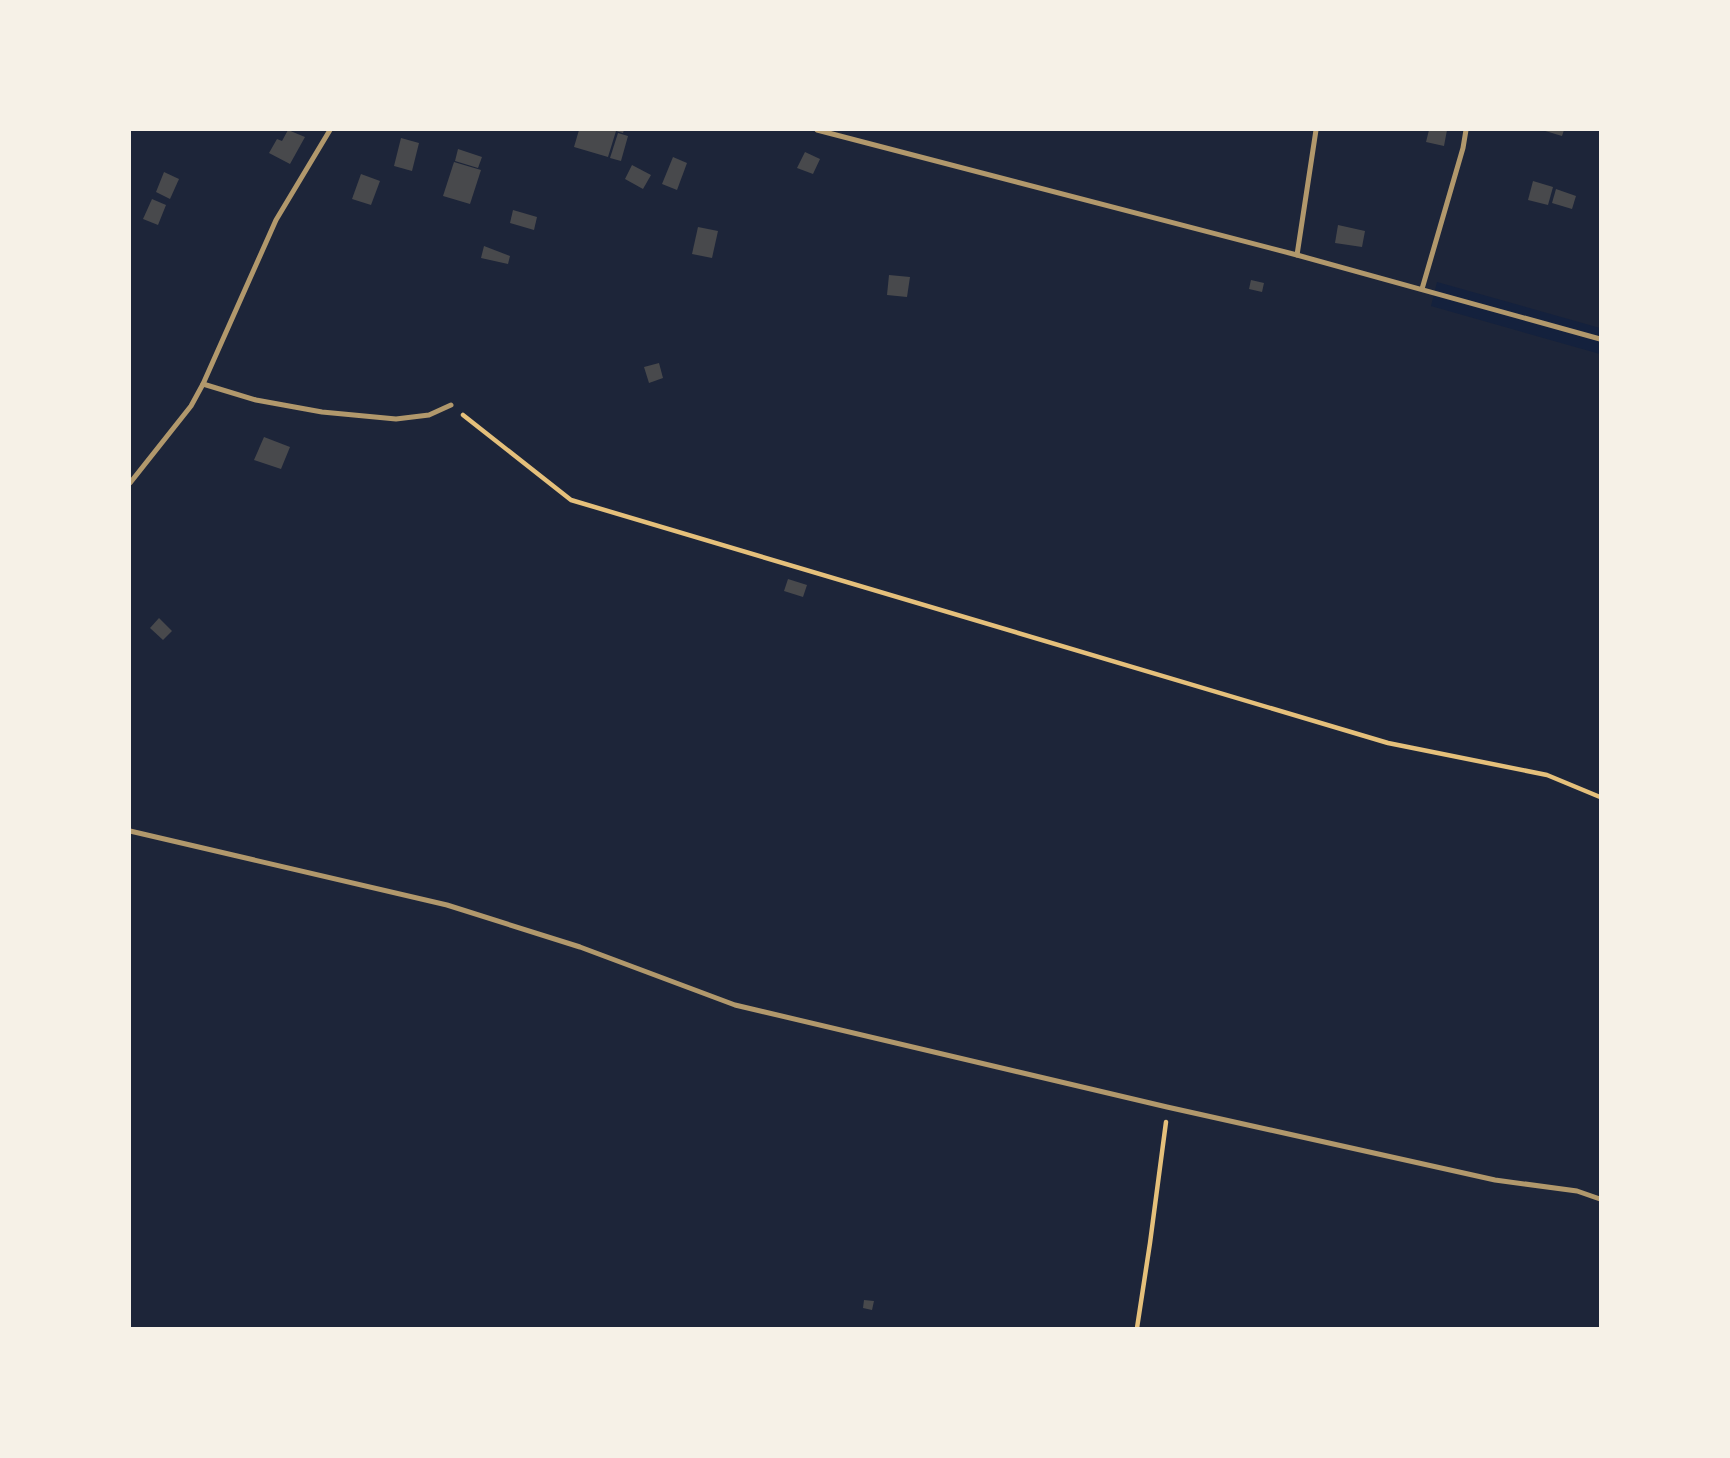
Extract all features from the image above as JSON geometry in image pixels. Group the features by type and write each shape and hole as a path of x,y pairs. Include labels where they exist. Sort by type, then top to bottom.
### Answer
{"lane":[{"path":"130,483 191,406 276,220 330,130"},
{"path":"817,130 1297,255 1601,339"},
{"path":"1297,255 1316,130"},
{"path":"1422,289 1466,130"},
{"path":"203,384 256,400 322,412 396,419 429,415 451,405"},
{"path":"130,831 447,905 580,947 734,1004 1167,1107 1495,1180 1577,1191 1601,1199"}],"path":[{"path":"451,405 571,500 1388,743 1547,775 1601,797"},
{"path":"1137,1328 1167,1107"}],"shaded area":[{"path":"130,130 1600,130 1600,328 1437,282 1431,306 1600,354 1600,1328 130,1328"}],"building":[{"path":"288,130 305,137 290,164 269,153 277,139 282,141"},
{"path":"579,130 624,130 623,133 616,131 608,157 574,147"},
{"path":"1429,130 1447,130 1444,146 1426,142"},
{"path":"1542,130 1564,130 1562,136"},
{"path":"618,133 628,136 621,161 610,158"},
{"path":"401,138 419,143 412,171 394,166"},
{"path":"458,149 482,157 478,168 455,161"},
{"path":"805,152 820,159 813,174 797,168"},
{"path":"673,157 687,163 677,190 662,184"},
{"path":"454,162 481,170 470,204 443,196"},
{"path":"632,165 651,175 643,189 625,179"},
{"path":"164,172 179,179 170,199 156,192"},
{"path":"361,174 380,181 371,205 352,199"},
{"path":"1533,181 1553,187 1548,205 1528,200"},
{"path":"1556,189 1576,196 1572,209 1552,203"},
{"path":"152,199 166,205 158,225 143,219"},
{"path":"513,210 537,217 534,230 510,223"},
{"path":"1338,225 1365,231 1362,247 1335,243"},
{"path":"698,227 718,231 712,258 692,254"},
{"path":"484,246 510,256 508,264 481,258"},
{"path":"889,275 910,277 907,297 887,295"},
{"path":"1251,280 1264,283 1262,292 1249,289"},
{"path":"659,363 663,378 649,383 644,367"},
{"path":"264,437 290,447 281,469 254,460"},
{"path":"788,579 807,585 803,597 784,591"},
{"path":"159,618 172,631 163,640 150,628"},
{"path":"864,1300 874,1301 872,1310 863,1308"}]}
